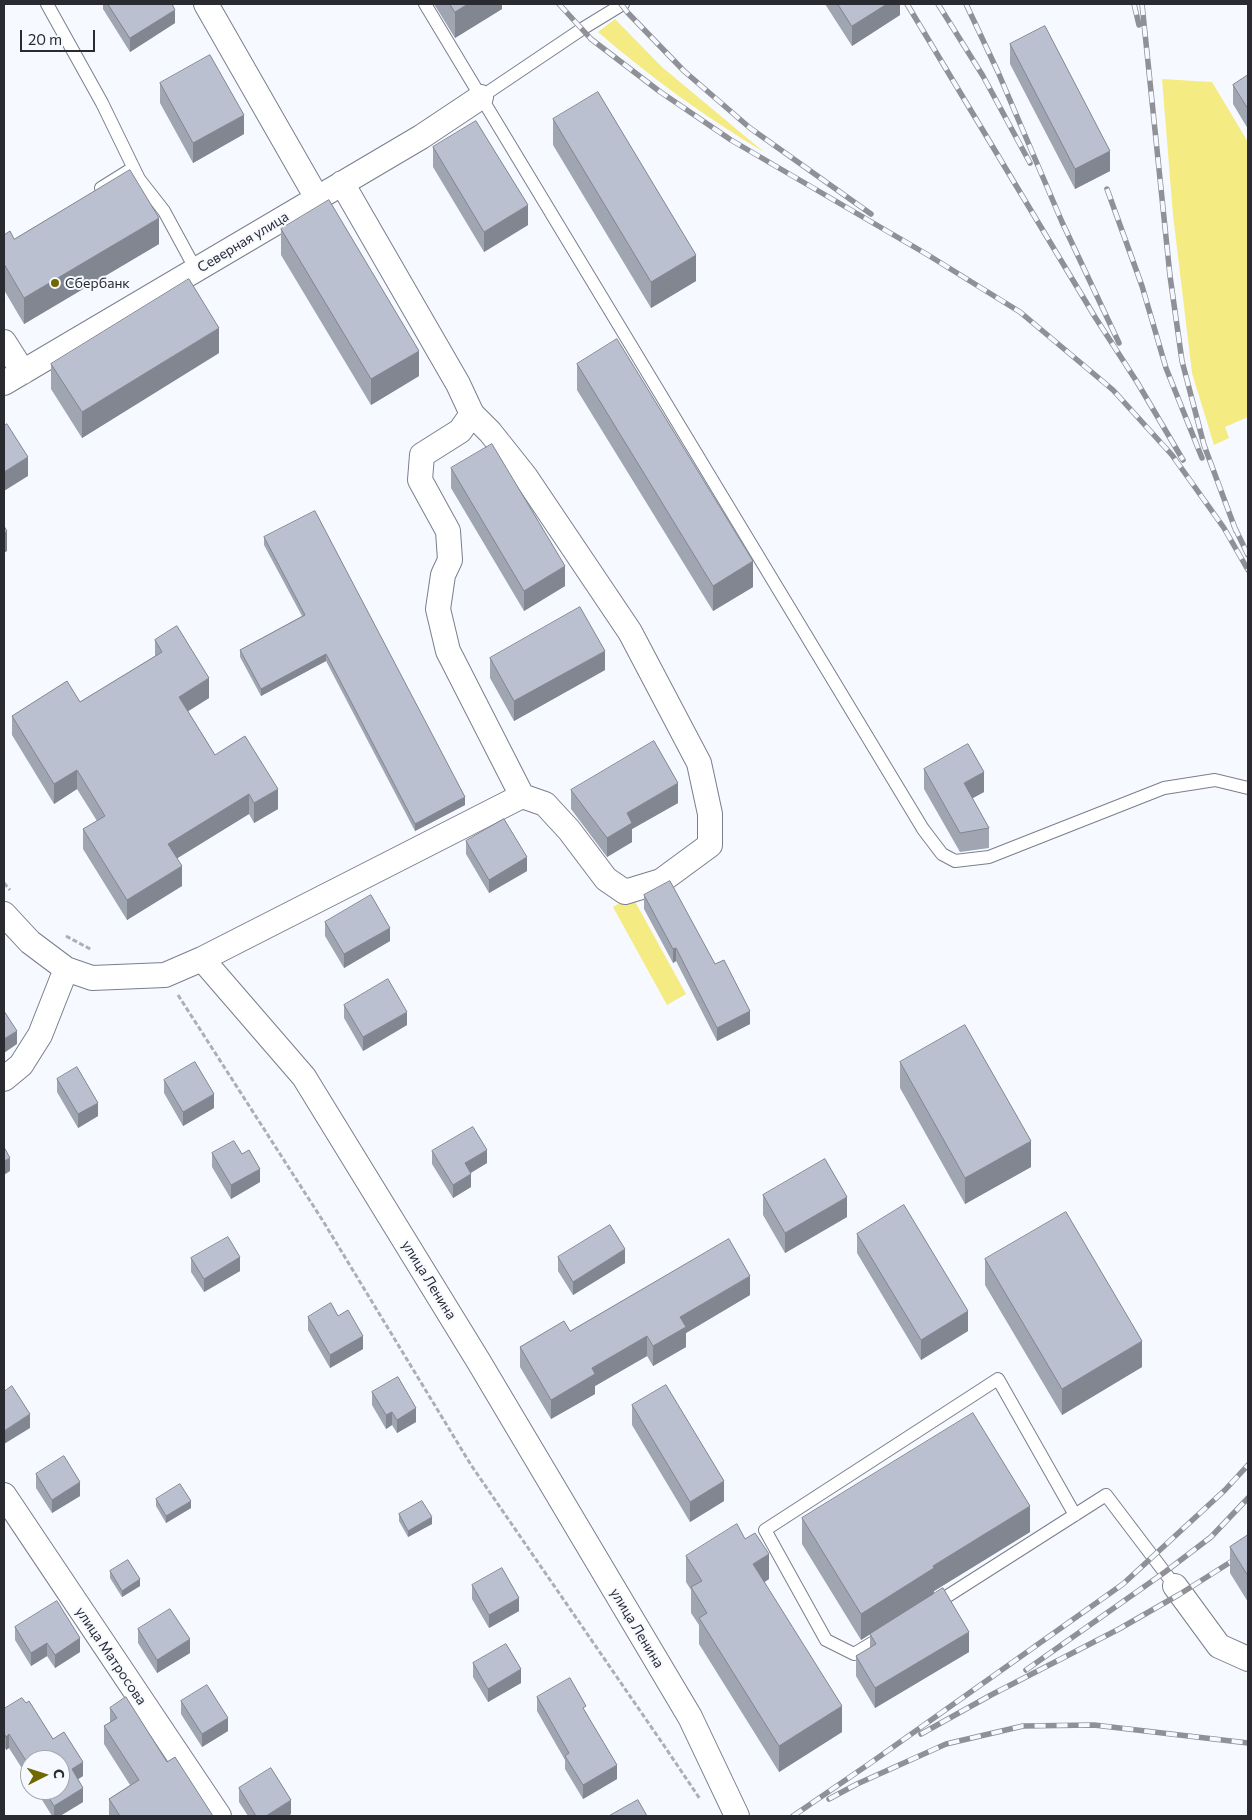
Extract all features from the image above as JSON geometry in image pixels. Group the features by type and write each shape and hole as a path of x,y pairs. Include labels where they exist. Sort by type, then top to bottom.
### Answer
{"street":[{"path":"206,4 317,198"},
{"name":"Северная улица","path":"13,378 421,137 481,97"},
{"path":"342,183 458,384 472,414 490,432 525,476 630,632 699,763 710,814 710,845 661,881 625,892 606,879 569,830 545,804 522,796 448,652 438,609 443,575 450,560 448,531 420,480 422,455 460,431 472,414"},
{"path":"4,342 13,378"},
{"path":"10,905 30,942 66,969 92,978 166,975 202,959 522,796"},
{"name":"улица Ленина","path":"202,959 304,1077 479,1362 690,1717 737,1816"},
{"path":"4,1079 22,1065 40,1035 66,969"},
{"name":"улица Матросова","path":"4,1495 219,1816"},
{"path":"1175,1586 1219,1646 1248,1660"}],"lane":[{"path":"47,4 102,103 139,179 164,211 196,270"},
{"path":"426,4 923,829 942,854 955,861 989,857 1164,788 1215,780 1248,788"},
{"path":"481,97 582,28 623,4"},
{"path":"93,193 133,168"},
{"path":"895,1629 854,1654 826,1640 765,1530 998,1379 1075,1515"},
{"path":"928,1608 1106,1495 1175,1586"}],"path":[{"path":"4,883 10,905"},
{"path":"64,935 97,952"},
{"path":"166,975 323,1221 471,1465 701,1801"}],"shaded area":[{"path":"615,19 662,67 764,152 678,96 598,32"},
{"path":"1162,79 1212,82 1248,142 1248,417 1225,427 1229,438 1214,445 1192,373 1173,215"},
{"path":"632,896 686,994 667,1005 613,907"}],"building":[{"path":"108,4 172,4 175,10 130,38"},
{"path":"450,4 468,4 455,12"},
{"path":"838,4 887,4 852,26"},
{"path":"1045,26 1110,151 1075,169 1010,44"},
{"path":"210,55 244,115 193,143 160,83"},
{"path":"1248,75 1248,109 1233,85"},
{"path":"598,92 696,255 651,282 553,119"},
{"path":"476,121 528,205 484,232 433,147"},
{"path":"130,170 159,218 24,298 4,264 4,235 10,231 14,239"},
{"path":"329,200 419,351 371,379 281,229"},
{"path":"189,279 219,328 82,412 51,364"},
{"path":"617,339 753,561 713,586 577,364"},
{"path":"7,424 28,457 4,472 4,426"},
{"path":"492,444 565,566 524,591 451,468"},
{"path":"315,511 465,797 415,824 326,654 261,689 240,650 305,615 264,537"},
{"path":"580,607 605,651 514,701 490,658"},
{"path":"177,626 209,678 179,697 215,755 245,736 278,789 254,803 249,794 168,844 182,866 127,900 83,829 105,816 77,770 54,784 12,716 67,681 80,702 162,652 155,640"},
{"path":"654,741 678,783 627,813 632,823 607,838 571,790"},
{"path":"968,744 984,772 964,783 989,828 960,833 924,769"},
{"path":"504,819 527,857 489,880 466,841"},
{"path":"670,881 715,964 724,960 750,1011 717,1028 676,948 673,949 644,895"},
{"path":"371,895 390,928 344,954 325,922"},
{"path":"388,979 407,1012 363,1037 344,1005"},
{"path":"4,1011 17,1031 4,1039"},
{"path":"965,1025 1031,1141 965,1178 900,1062"},
{"path":"195,1062 214,1094 183,1112 164,1080"},
{"path":"77,1067 98,1103 78,1114 57,1079"},
{"path":"473,1127 487,1150 465,1163 471,1174 453,1185 432,1151"},
{"path":"234,1141 242,1154 249,1150 260,1169 231,1185 212,1153"},
{"path":"4,1147 10,1158 4,1161"},
{"path":"825,1159 847,1197 785,1233 763,1195"},
{"path":"904,1205 968,1311 921,1340 857,1234"},
{"path":"1066,1212 1142,1341 1062,1389 985,1259"},
{"path":"610,1225 625,1249 573,1282 558,1257"},
{"path":"228,1237 240,1257 204,1279 191,1258"},
{"path":"729,1239 750,1276 680,1317 686,1327 653,1346 647,1336 592,1368 595,1374 551,1400 520,1347 564,1321 570,1331"},
{"path":"331,1303 338,1316 348,1310 363,1336 330,1355 308,1317"},
{"path":"398,1377 416,1408 397,1420 392,1412 386,1415 372,1392"},
{"path":"666,1385 724,1481 690,1502 632,1405"},
{"path":"12,1386 30,1414 4,1431 4,1392"},
{"path":"973,1413 1030,1506 933,1566 934,1568 861,1614 802,1518"},
{"path":"64,1456 80,1482 52,1500 36,1474"},
{"path":"180,1484 191,1501 166,1516 156,1499"},
{"path":"422,1501 432,1517 408,1531 399,1514"},
{"path":"737,1524 745,1539 755,1533 769,1554 753,1564 842,1706 779,1746 699,1618 707,1613 691,1587 702,1581 686,1556"},
{"path":"1248,1535 1248,1576 1230,1547"},
{"path":"128,1560 140,1579 122,1591 110,1571"},
{"path":"502,1568 519,1598 489,1615 472,1585"},
{"path":"943,1588 969,1632 875,1688 856,1656 876,1644 870,1634"},
{"path":"57,1601 80,1638 55,1655 47,1643 31,1653 15,1627"},
{"path":"170,1609 190,1639 157,1660 138,1629"},
{"path":"506,1644 521,1669 488,1689 473,1663"},
{"path":"570,1678 586,1706 583,1708 617,1765 583,1785 565,1756 569,1753 537,1697"},
{"path":"207,1685 228,1718 202,1734 181,1701"},
{"path":"126,1697 167,1762 175,1757 213,1816 120,1816 109,1799 139,1780 104,1726 117,1718 110,1708"},
{"path":"22,1698 26,1703 29,1701 53,1739 64,1732 83,1762 72,1769 83,1788 70,1796 70,1750 20,1751 9,1734 6,1737 4,1733 4,1709"},
{"path":"271,1768 291,1800 266,1816 256,1816 239,1788"},
{"path":"50,1800 64,1800 54,1806"},
{"path":"638,1800 647,1816 609,1816"}],"railway":[{"path":"559,4 591,39 659,91 731,140 928,255 1020,312 1113,390 1172,455 1224,528 1248,570"},
{"path":"621,4 684,71 750,128 871,214"},
{"path":"907,4 1183,460"},
{"path":"938,4 983,76 1030,163"},
{"path":"966,4 998,72 1062,222 1119,343"},
{"path":"1134,4 1139,25"},
{"path":"1142,4 1170,276 1182,361 1204,445 1236,531"},
{"path":"1107,189 1142,286 1166,368 1202,458"},
{"path":"1234,526 1248,555"},
{"path":"793,1816 1123,1584 1225,1490 1248,1465"},
{"path":"1026,1670 1165,1572 1211,1537 1248,1498"},
{"path":"921,1734 991,1695 1119,1629 1180,1594 1248,1551"},
{"path":"829,1799 857,1784 946,1744 1023,1726 1094,1725 1248,1743"}],"place":[{"name":"Сбербанк","path":"55,283"}]}
